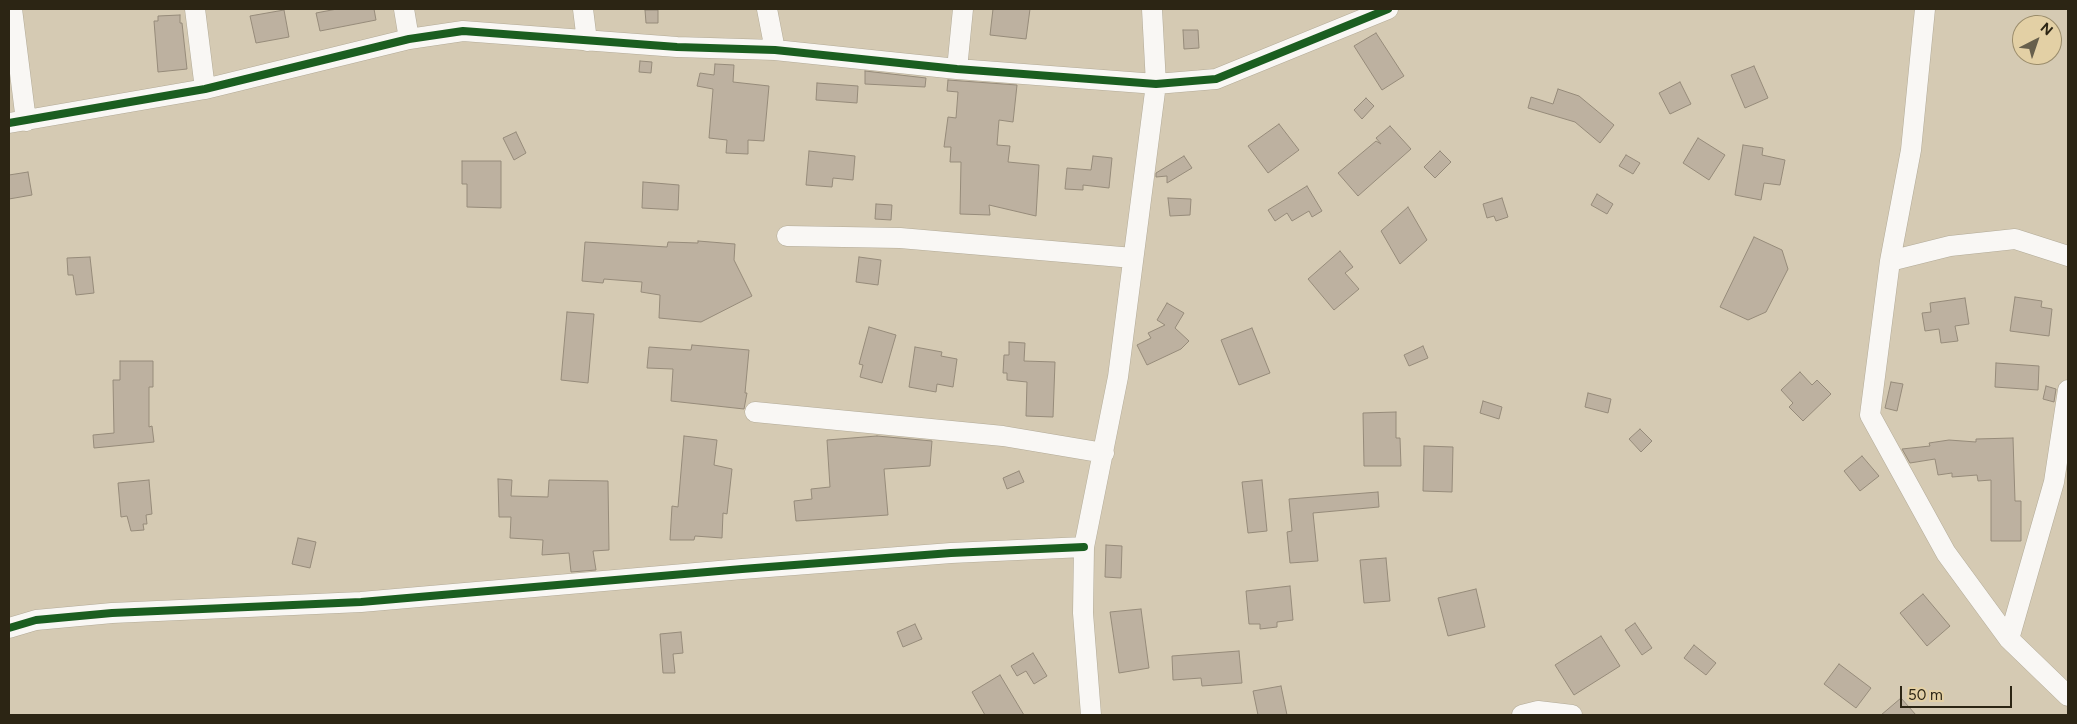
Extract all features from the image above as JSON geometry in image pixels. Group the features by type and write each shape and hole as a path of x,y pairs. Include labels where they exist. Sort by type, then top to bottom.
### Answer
{"street":[{"path":"12,9 18,122 205,89 409,39 464,30 677,47 773,43 957,69 1156,84 1216,79 1388,9"},
{"path":"195,9 205,89"},
{"path":"404,9 409,39"},
{"path":"583,9 588,41"},
{"path":"767,9 773,43"},
{"path":"773,43 775,9"},
{"path":"957,69 963,9"},
{"path":"1091,715 1083,613 1084,547 1118,377 1156,84 1152,9"},
{"path":"1925,9 1910,150 1890,261 1870,415 1946,553 2009,640 2068,696"},
{"path":"787,236 900,238 1132,258"},
{"path":"1890,261 1950,246 2015,239 2068,256"},
{"path":"2009,640 2054,482 2068,390"},
{"path":"754,412 1003,436 1104,453"},
{"path":"9,628 36,620 112,613 361,602 941,553 1084,547"},
{"path":"1522,715 1538,711 1572,715"}],"building":[{"path":"337,9 374,9 376,20 320,31 316,13"},
{"path":"993,9 1030,9 1026,39 990,35"},
{"path":"284,10 289,37 256,43 250,16"},
{"path":"645,10 658,10 658,23 646,23"},
{"path":"180,15 187,69 158,72 154,21 158,21 158,16"},
{"path":"1183,30 1198,30 1199,48 1184,49"},
{"path":"1376,33 1404,76 1382,90 1354,46"},
{"path":"640,61 652,62 651,73 639,72"},
{"path":"715,64 734,65 733,82 769,86 764,141 748,140 748,154 726,153 727,140 709,138 713,89 697,86 700,73 714,75"},
{"path":"1754,66 1768,98 1745,108 1731,75"},
{"path":"865,71 926,78 925,87 865,84"},
{"path":"948,80 1017,85 1013,122 999,120 997,145 1010,146 1008,162 1039,165 1036,216 989,205 990,215 960,214 961,162 950,162 951,147 944,147 948,117 956,118 958,92 947,91"},
{"path":"1680,82 1691,104 1670,114 1659,93"},
{"path":"817,83 858,86 857,103 816,100"},
{"path":"1558,89 1579,96 1614,125 1600,143 1575,122 1528,108 1531,97 1553,104"},
{"path":"1366,98 1374,106 1362,119 1354,110"},
{"path":"1279,124 1299,150 1268,173 1248,146"},
{"path":"1390,126 1411,149 1358,196 1338,173 1376,141 1381,144 1376,138"},
{"path":"516,132 526,153 514,160 503,138"},
{"path":"1698,138 1725,155 1709,180 1683,163"},
{"path":"1743,145 1763,148 1762,155 1785,160 1780,185 1764,183 1761,200 1735,195"},
{"path":"809,151 855,156 853,180 833,178 832,187 806,185"},
{"path":"1440,151 1451,162 1435,178 1424,167"},
{"path":"1626,155 1640,163 1633,174 1619,166"},
{"path":"1093,156 1112,158 1109,188 1083,185 1083,190 1065,189 1067,168 1091,170"},
{"path":"1184,156 1192,168 1167,183 1167,176 1156,177 1156,173"},
{"path":"462,161 501,161 501,208 467,207 467,184 462,184"},
{"path":"28,172 32,195 9,199 9,175"},
{"path":"643,182 679,185 678,210 642,208"},
{"path":"1307,186 1322,211 1312,217 1309,211 1292,221 1287,213 1275,221 1268,210"},
{"path":"1597,194 1613,204 1607,214 1591,205"},
{"path":"1168,198 1191,199 1190,215 1170,216"},
{"path":"1502,198 1508,217 1496,221 1494,216 1487,218 1483,204"},
{"path":"876,204 892,205 891,220 875,219"},
{"path":"1408,207 1427,240 1400,264 1381,231"},
{"path":"1754,237 1782,250 1788,269 1766,312 1748,320 1720,307"},
{"path":"698,241 735,244 734,260 752,296 701,322 659,318 660,295 641,292 642,282 604,279 603,283 582,281 585,242 667,247 668,242 698,243"},
{"path":"1340,251 1353,267 1345,273 1359,289 1334,310 1308,279"},
{"path":"90,257 94,293 76,295 73,275 68,275 67,258"},
{"path":"859,257 881,260 878,285 856,282"},
{"path":"2015,297 2042,301 2041,307 2052,309 2049,336 2010,331"},
{"path":"1965,298 1969,324 1955,326 1958,341 1941,343 1939,329 1925,331 1922,313 1931,312 1930,303"},
{"path":"1167,303 1184,313 1175,328 1189,341 1181,349 1147,365 1137,345 1151,338 1148,333 1165,325 1157,320"},
{"path":"567,312 594,314 588,383 561,380"},
{"path":"869,327 896,335 882,383 860,377 863,365 859,364"},
{"path":"1252,328 1270,373 1239,385 1221,340"},
{"path":"1009,342 1025,343 1024,361 1055,362 1053,417 1026,416 1027,382 1007,380 1007,373 1003,373 1004,355 1009,355"},
{"path":"692,345 749,350 745,393 747,393 744,409 671,401 673,369 647,368 649,347 691,350"},
{"path":"1423,346 1428,358 1409,366 1404,355"},
{"path":"915,347 942,352 941,356 957,359 953,387 937,384 936,392 909,387"},
{"path":"120,361 153,361 153,387 149,387 149,427 152,426 154,442 94,448 93,435 114,433 113,380 120,380"},
{"path":"1996,363 2039,366 2038,390 1995,387"},
{"path":"1800,372 1812,385 1817,380 1831,394 1803,421 1789,407 1793,403 1781,390"},
{"path":"1891,382 1903,384 1897,411 1885,408"},
{"path":"2046,386 2056,389 2054,402 2043,399"},
{"path":"1588,393 1611,399 1608,413 1585,407"},
{"path":"1483,401 1502,407 1499,419 1480,413"},
{"path":"1396,412 1396,438 1400,438 1401,466 1364,466 1363,413"},
{"path":"1640,429 1652,441 1641,452 1629,439"},
{"path":"684,436 717,440 714,465 732,469 727,514 723,513 722,538 695,536 694,540 670,540 672,506 678,507"},
{"path":"877,436 932,441 930,466 884,469 888,515 796,521 794,501 812,499 811,489 830,487 827,440"},
{"path":"2013,438 2015,501 2021,501 2021,541 1991,541 1991,480 1978,481 1977,475 1952,477 1952,473 1938,475 1935,459 1910,463 1902,449 1930,446 1929,443 1949,440 1976,442 1976,439"},
{"path":"1424,446 1453,447 1452,492 1423,491"},
{"path":"1862,456 1879,476 1860,491 1844,471"},
{"path":"1019,471 1024,482 1007,489 1003,478"},
{"path":"498,479 512,480 511,496 548,497 549,480 608,481 609,550 593,551 596,570 571,572 569,553 542,555 543,540 510,538 511,517 499,517"},
{"path":"149,480 152,514 146,515 147,524 143,524 144,530 131,531 127,516 121,517 118,483"},
{"path":"1262,480 1267,531 1248,533 1242,482"},
{"path":"1378,492 1379,507 1313,513 1318,561 1290,563 1287,532 1292,531 1289,499"},
{"path":"298,538 316,542 310,568 292,564"},
{"path":"1106,545 1122,546 1121,578 1105,577"},
{"path":"1386,558 1390,601 1364,603 1360,560"},
{"path":"1290,586 1293,620 1277,622 1277,627 1260,629 1260,624 1249,624 1246,591"},
{"path":"1476,589 1485,627 1448,636 1438,598"},
{"path":"1923,594 1950,626 1927,646 1900,613"},
{"path":"1141,609 1149,668 1119,673 1110,612"},
{"path":"1635,623 1652,648 1642,655 1625,630"},
{"path":"915,624 922,639 903,647 897,632"},
{"path":"681,632 683,653 673,654 675,673 663,673 660,634"},
{"path":"1601,636 1620,666 1574,695 1555,665"},
{"path":"1694,645 1716,663 1706,675 1684,658"},
{"path":"1239,651 1242,683 1202,686 1201,678 1173,680 1172,656"},
{"path":"1033,653 1047,676 1034,684 1026,671 1017,676 1011,666"},
{"path":"1839,664 1871,688 1856,708 1824,684"},
{"path":"1000,675 1024,715 985,715 972,692"},
{"path":"1281,686 1287,715 1258,715 1253,691"},
{"path":"1901,698 1916,715 1881,715"}],"cycle path":[{"path":"9,123 205,89 409,39 463,31 677,47 775,50 957,69 1156,84 1216,79 1388,9"},
{"path":"9,628 36,620 112,613 361,602 951,553 1084,547"}]}
